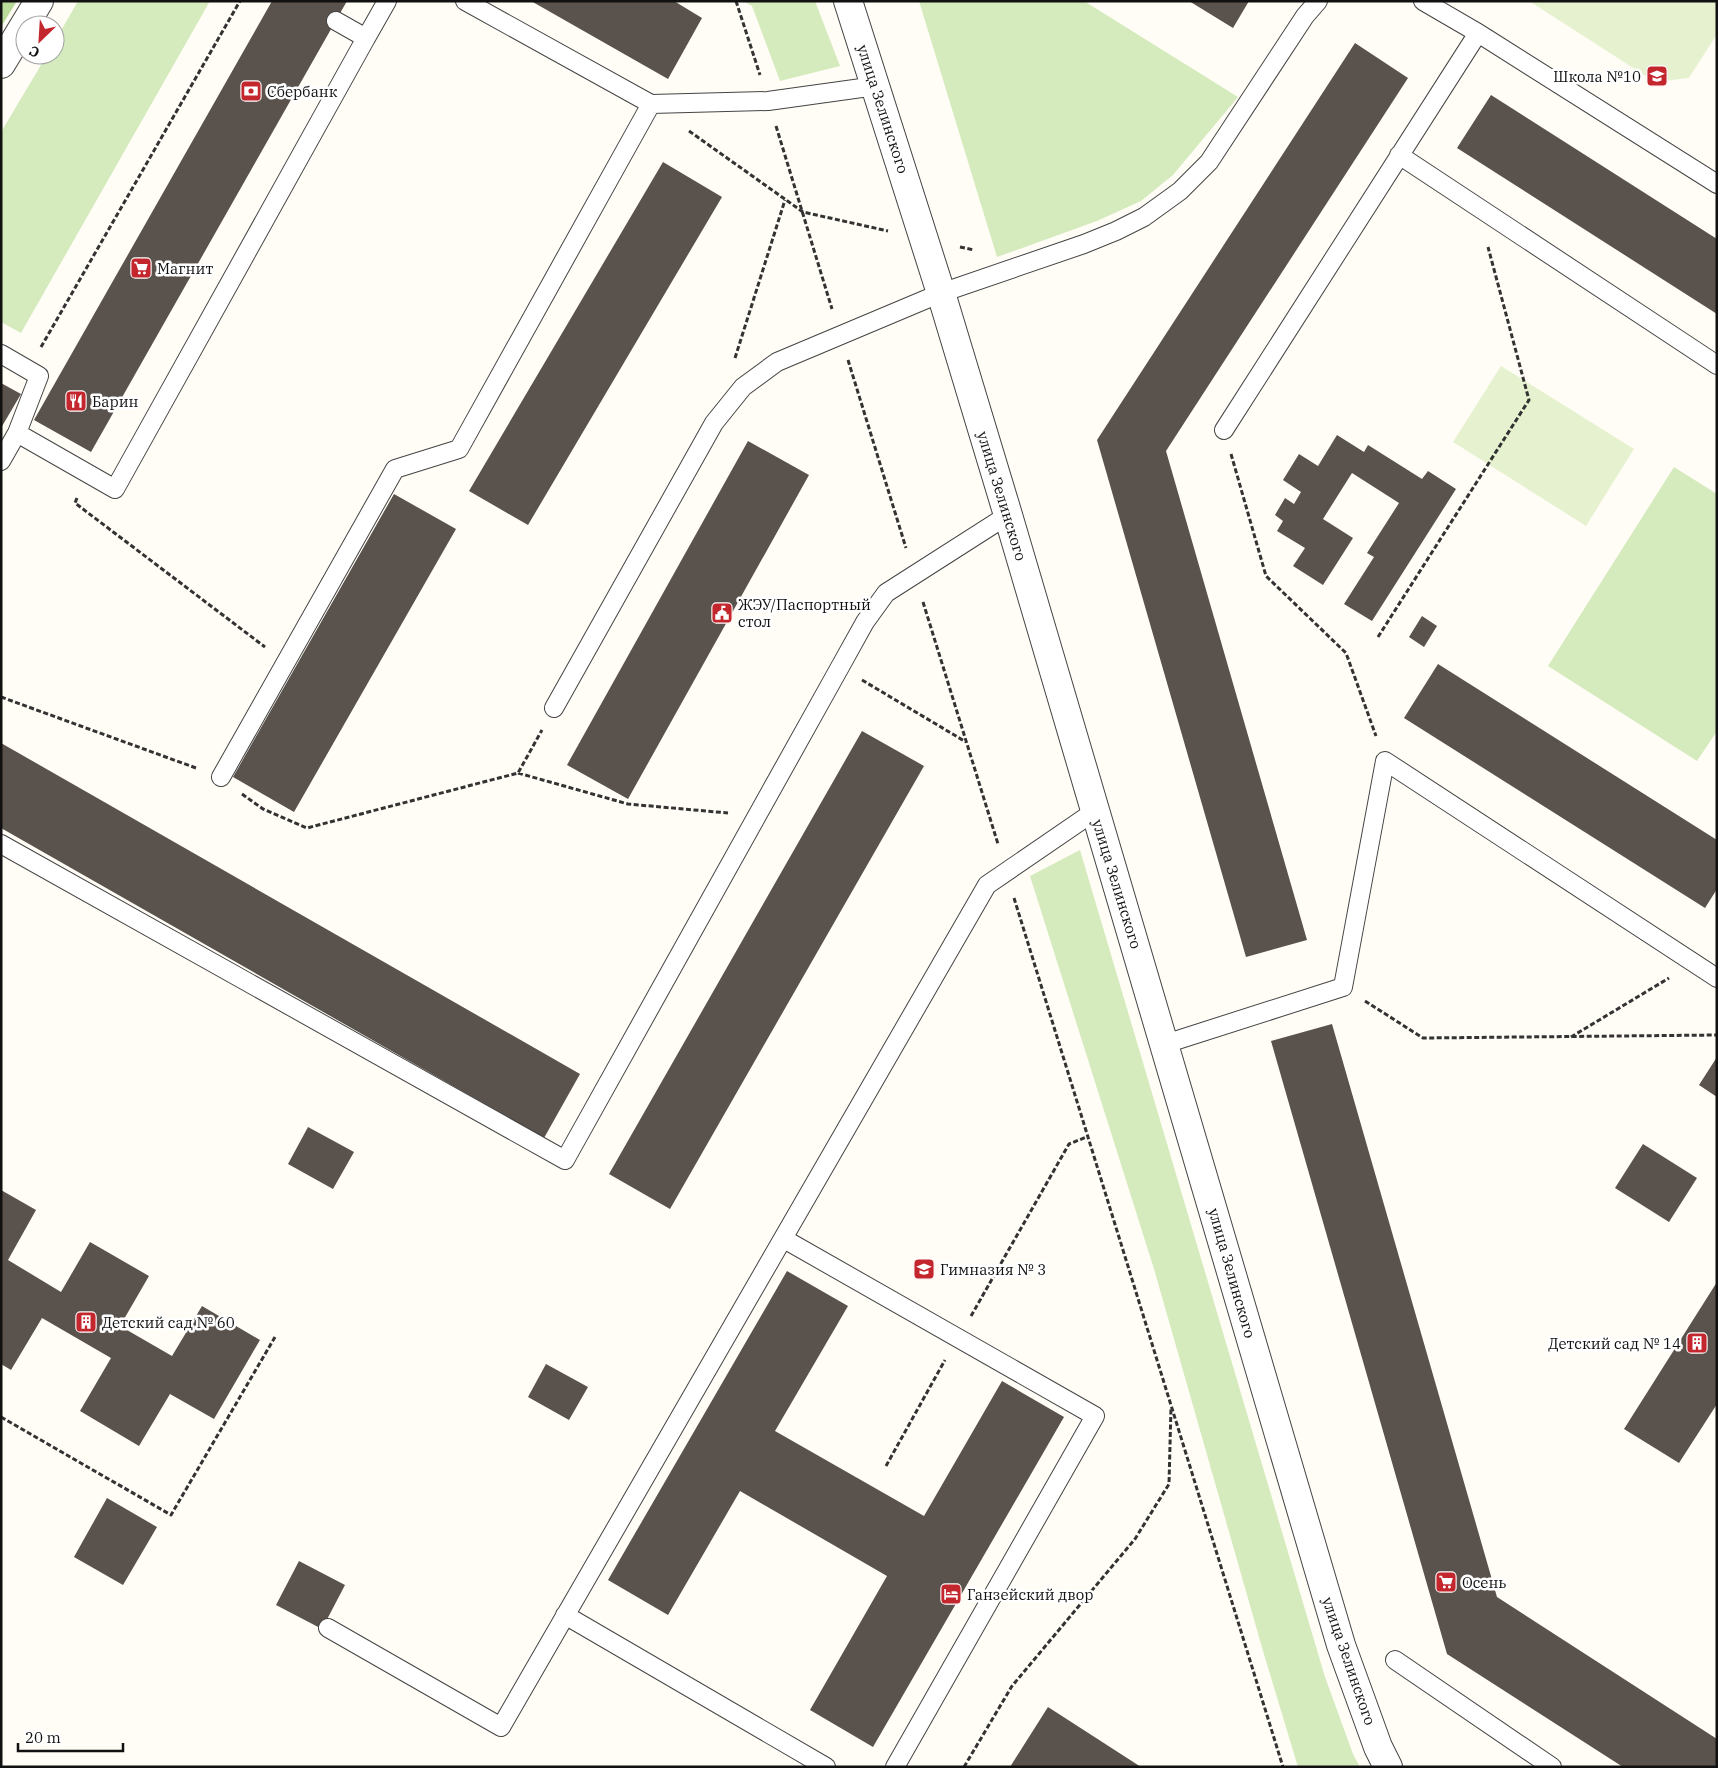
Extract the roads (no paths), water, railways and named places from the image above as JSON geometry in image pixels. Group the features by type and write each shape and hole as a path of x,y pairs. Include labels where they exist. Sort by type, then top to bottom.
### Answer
{"street":[{"path":"1,64 39,1"},
{"name":"улица Зелинского","path":"848,1 941,293 1008,515 1341,1645 1378,1747 1388,1767"}],"lane":[{"path":"17,433 115,489 387,1"},
{"path":"465,1 651,104 768,101 876,86"},
{"path":"554,708 714,423 743,387 776,362 941,293 1116,231 1144,217 1180,191 1209,162 1305,16 1318,1"},
{"path":"1423,1 1478,33 1717,184"},
{"path":"336,22 366,38"},
{"path":"1224,430 1478,33"},
{"path":"221,777 395,469 459,449 651,104"},
{"path":"1399,155 1717,365"},
{"path":"1,354 39,376 17,433 1,461"},
{"path":"1,844 565,1160 865,622 886,592 1008,515"},
{"path":"1165,1044 1343,987 1385,760 1717,978"},
{"path":"328,1628 501,1726 987,885 1095,811"},
{"path":"784,1239 1095,1416 895,1767"},
{"path":"565,1615 826,1767"},
{"path":"1396,1660 1552,1767"}],"place":[{"name":"Школа №10","path":"1657,76"},
{"name":"Сбербанк","path":"251,91"},
{"name":"Магнит","path":"141,268"},
{"name":"Барин","path":"76,401"},
{"name":"ЖЭУ/Паспортный стол","path":"722,613"},
{"name":"Гимназия № 3","path":"924,1269"},
{"name":"Детский сад № 60","path":"86,1322"},
{"name":"Детский сад № 14","path":"1697,1343"},
{"name":"Осень","path":"1446,1582"},
{"name":"Ганзейский двор","path":"951,1594"}]}
